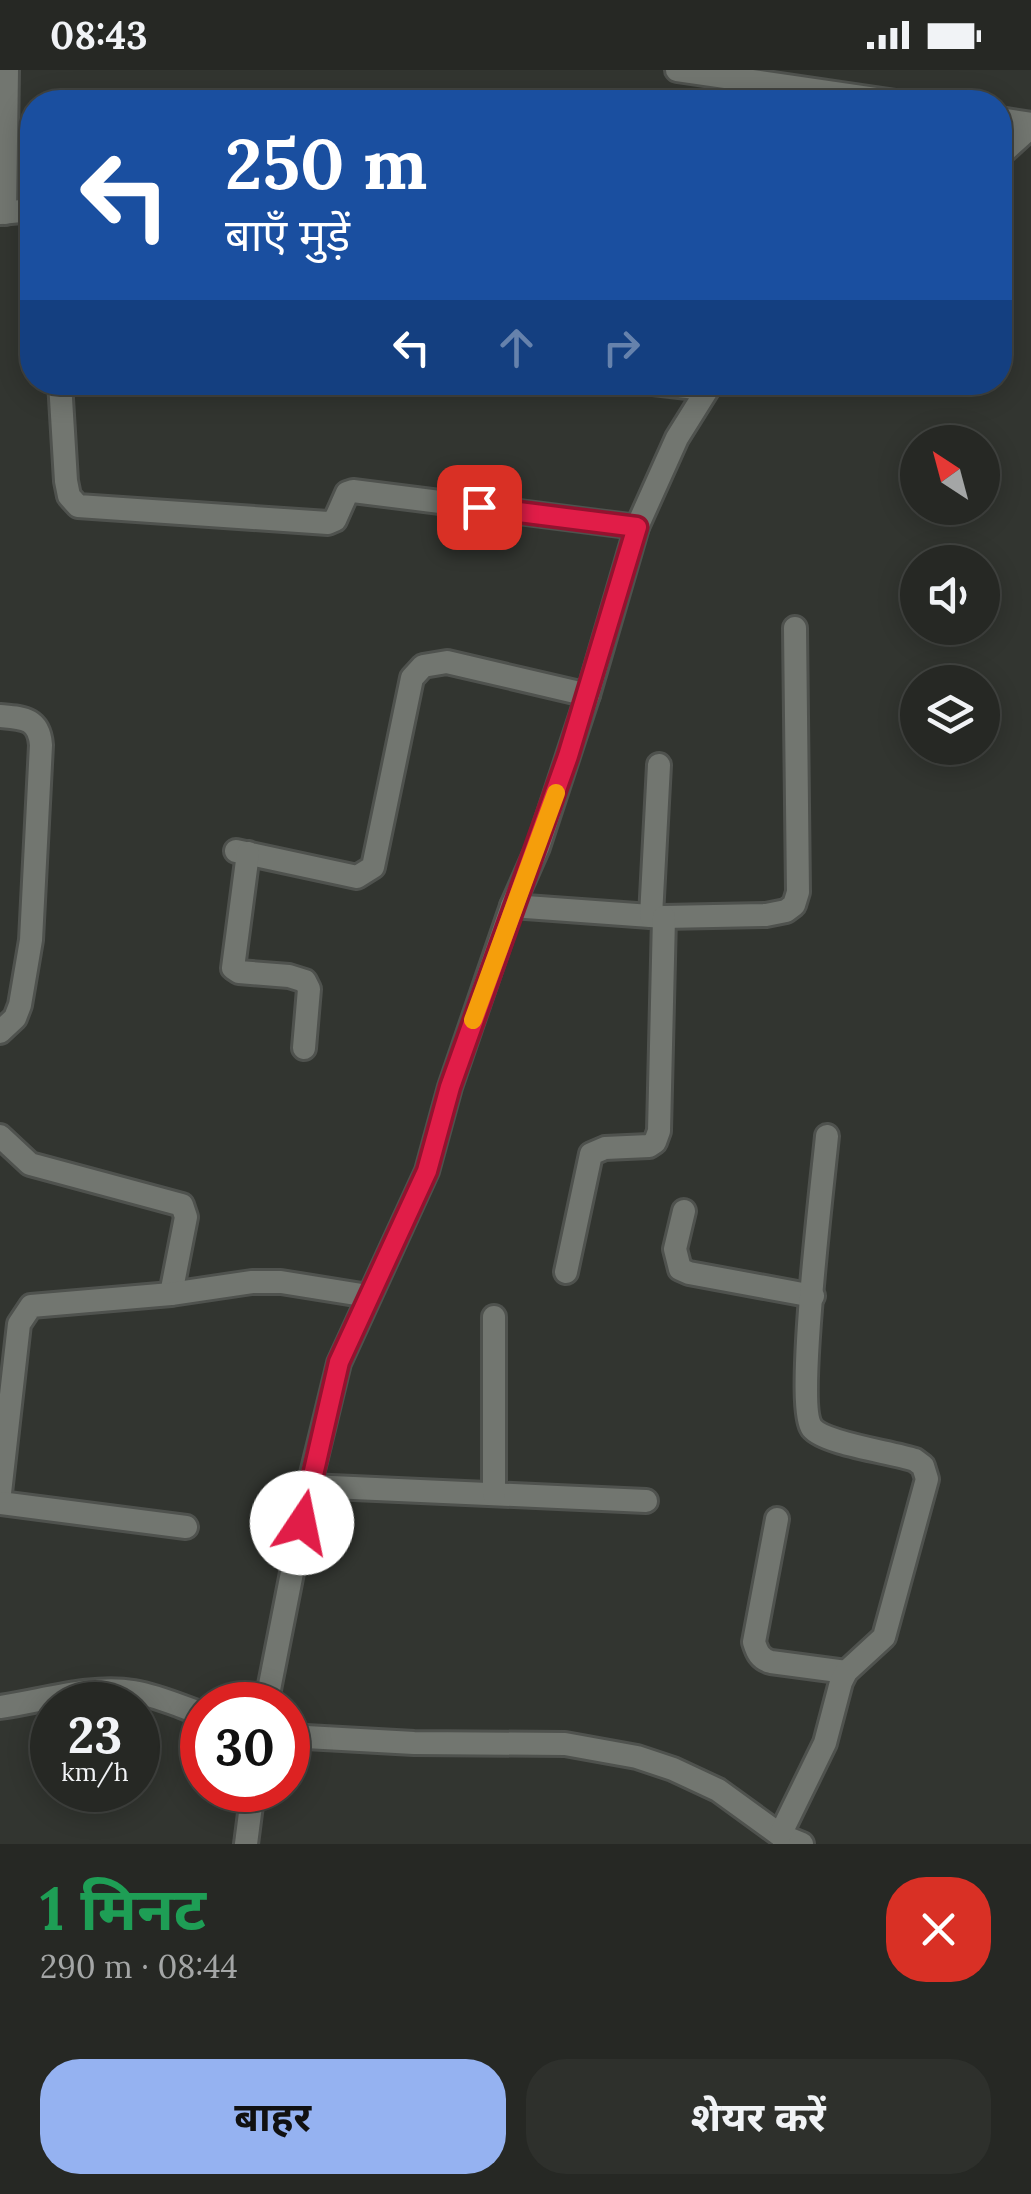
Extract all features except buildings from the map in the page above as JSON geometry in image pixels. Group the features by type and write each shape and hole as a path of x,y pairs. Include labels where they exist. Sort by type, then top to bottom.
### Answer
{"street":[{"path":"3,213 7,70"},
{"path":"677,70 814,90"},
{"path":"1012,143 1031,126"},
{"path":"61,395 66,481 69,496 78,506 328,523 335,520 346,493 353,491 637,527"},
{"path":"271,1682 309,1486 339,1362 427,1171 450,1087 512,906 538,847 588,695 637,527 676,438 702,395"},
{"path":"512,906 658,916 766,915 794,905 798,892 795,628"},
{"path":"304,1048 308,989 304,981 233,968 242,852 357,878 373,867 412,678 423,666 448,662 588,695"},
{"path":"0,716 35,723 41,744 32,940 20,1005 15,1018 0,1032"},
{"path":"566,1272 591,1154 605,1148 649,1146 659,1131 659,765"},
{"path":"0,1136 30,1164 182,1205 186,1217 171,1294"},
{"path":"310,1737 414,1743 565,1744 619,1753 673,1769 718,1790 791,1839 846,1672 884,1637 927,1479 924,1466 914,1460 819,1434 811,1427 805,1402 827,1136"},
{"path":"684,1211 675,1249 680,1268 689,1273 813,1296"},
{"path":"0,1493 19,1324 32,1306 281,1282 368,1296"},
{"path":"494,1317 494,1494"},
{"path":"309,1486 646,1501"},
{"path":"0,1503 186,1527"},
{"path":"776,1519 754,1642 756,1651 762,1660 770,1662 846,1672"},
{"path":"0,1707 75,1694 132,1692 180,1706"},
{"path":"246,1844 250,1812"}],"slow traffic":[{"path":"473,1020 556,793"}],"route":[{"path":"302,1523 339,1362 427,1171 450,1087 512,906 538,847 588,695 637,527 479,507"}]}
